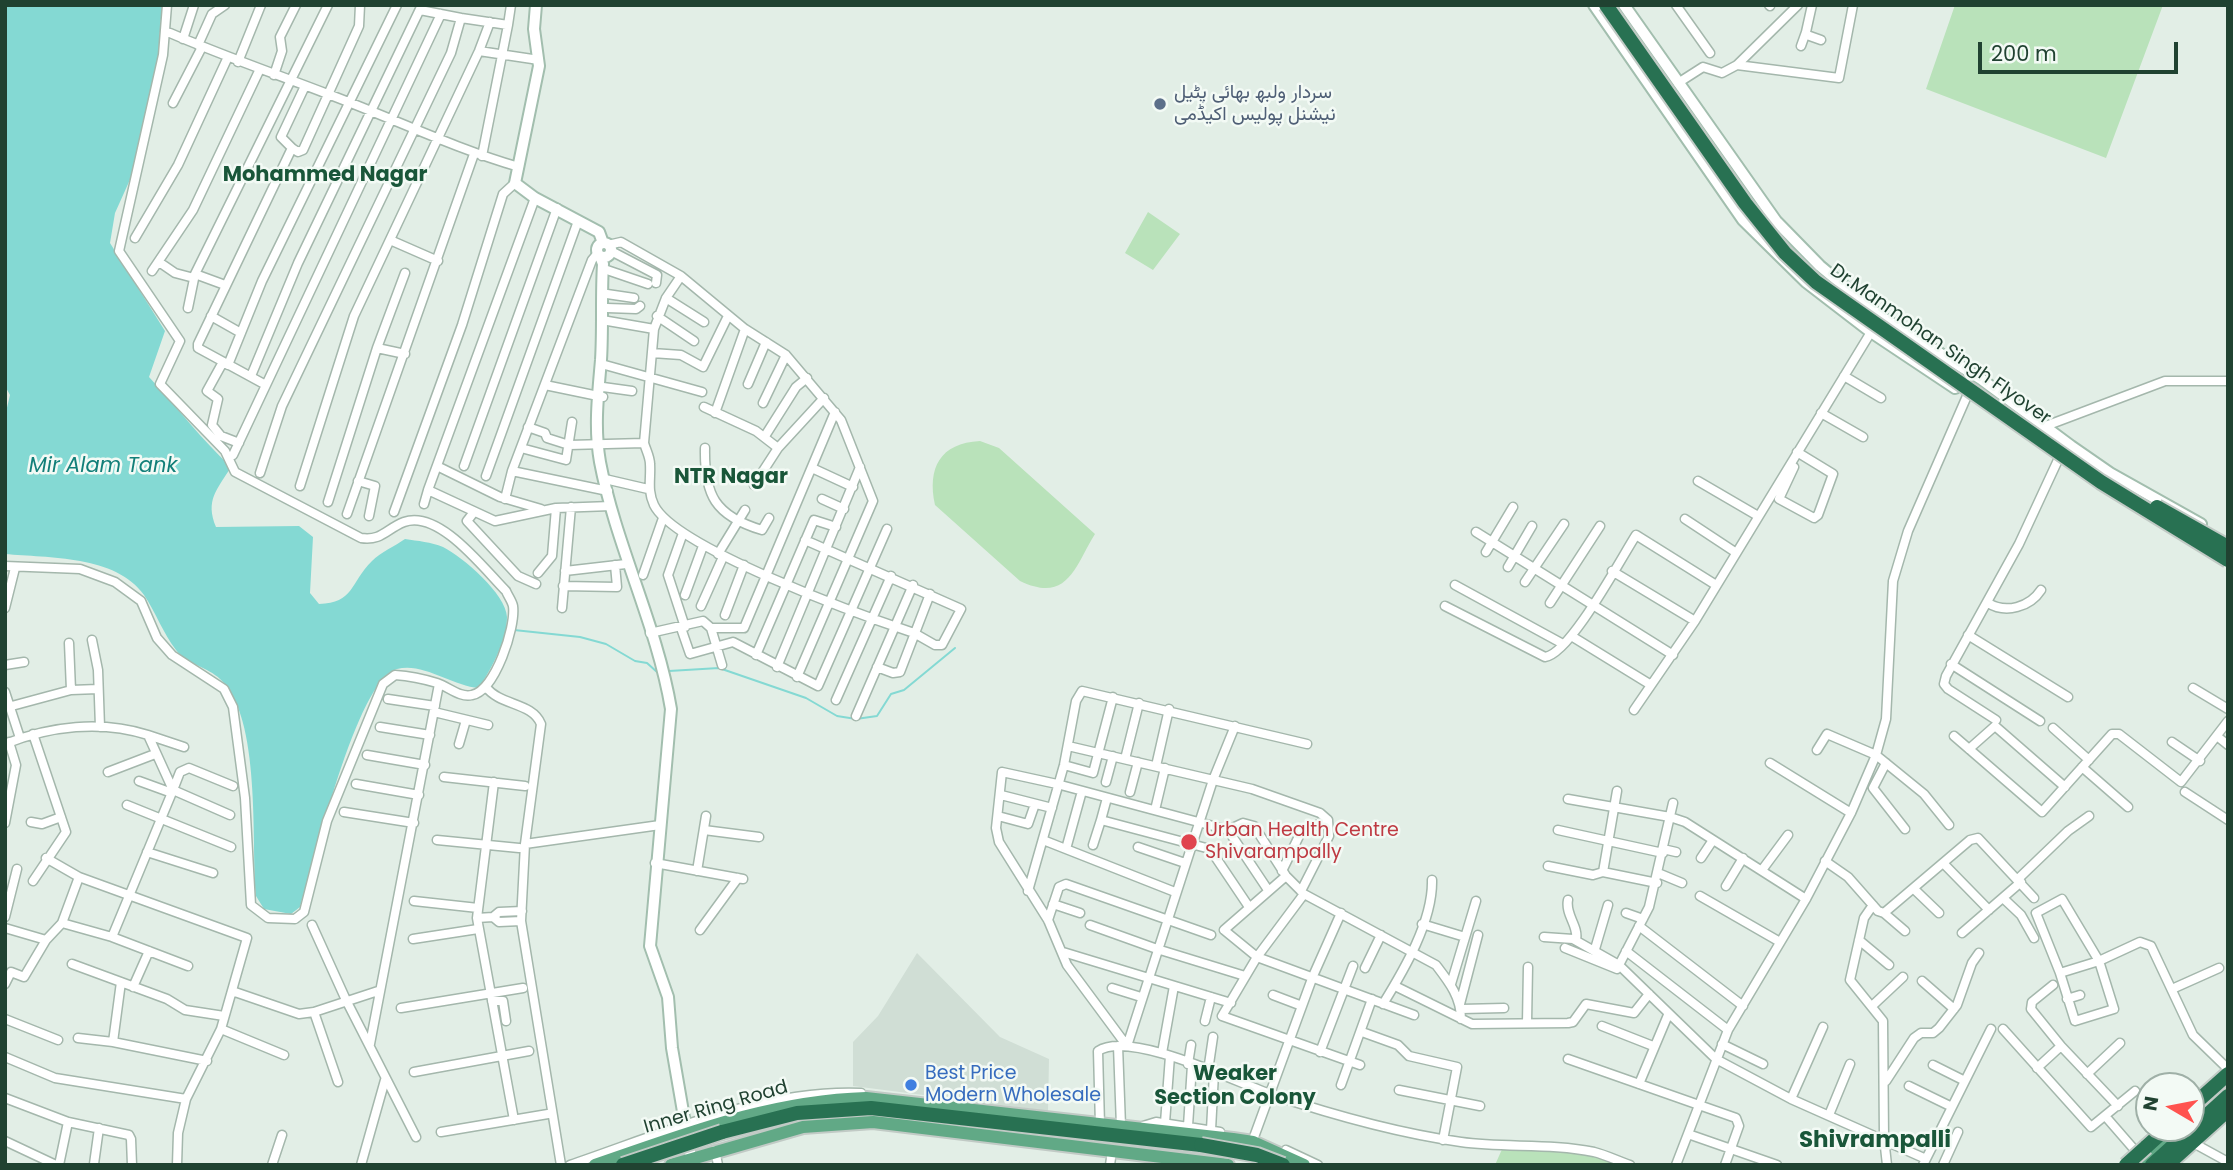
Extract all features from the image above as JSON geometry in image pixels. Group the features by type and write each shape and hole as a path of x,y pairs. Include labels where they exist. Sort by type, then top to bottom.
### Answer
{"highway":[{"name":"Dr.Manmohan Singh Flyover","path":"1606,5 1745,203 1785,253 1816,282 2101,482 2228,562"},
{"name":"Dr.Manmohan Singh Flyover","path":"1618,5 1770,221 1807,262 1835,287 2090,466 2228,547"},
{"path":"2205,1095 2228,1074"},
{"path":"2205,1103 2228,1082"},
{"path":"2141,1160 2228,1098"},
{"path":"623,1165 768,1119 820,1110 854,1108 899,1110 1211,1147 1257,1155 1283,1165"},
{"path":"2167,1165 2228,1110"},
{"path":"650,1165 769,1127 820,1118 854,1116 1186,1152 1259,1165"},
{"path":"2141,1160 2156,1142"},
{"path":"2141,1160 2162,1142"}],"main road":[{"name":"Inner Ring Road","path":"595,1165 685,1130 772,1107 829,1099 903,1101 1253,1140 1304,1165"},
{"path":"671,1165 803,1127 873,1122 1111,1158 1222,1164"}],"street":[{"path":"6,605 10,567 48,565 80,569 115,582 141,601 157,638 172,655 224,689 233,707 245,799 251,905 268,919 295,919 303,912 327,821 383,684 395,675 439,684 470,696 486,687 511,629 513,604 506,592 441,528 415,519 402,523 381,538 361,538 235,472 225,451 160,384 180,341 119,251 163,55 167,5"},
{"path":"183,39 194,5"},
{"path":"173,103 212,14 222,10 225,5"},
{"path":"238,62 261,5"},
{"path":"274,75 282,51 280,37 296,5"},
{"path":"188,308 195,276 328,5"},
{"path":"305,86 281,138 298,152 303,150 359,26 360,5"},
{"path":"239,443 221,436 212,425 218,399 206,391 226,363 241,333 262,281 397,5"},
{"path":"347,514 478,155 503,55 511,5"},
{"path":"394,512 462,325 503,194 515,183 539,60 534,39 536,5"},
{"path":"1594,5 1743,220 1806,282 1871,332 2058,460 2139,513 2228,562"},
{"path":"1625,5 1679,86 1776,220 1820,266 1880,316 1980,379 2110,473 2228,539"},
{"path":"1676,5 1710,52"},
{"path":"1659,101 1703,67 1722,73 1737,65 1798,5"},
{"path":"1801,46 1812,5"},
{"path":"1737,65 1839,78 1853,5"},
{"path":"250,376 298,263 421,8 461,18 508,24"},
{"path":"233,455 264,384 393,121 441,14"},
{"path":"260,473 282,406 413,128 452,53 461,18"},
{"path":"300,486 354,316 479,51 489,22"},
{"path":"1806,32 1821,40"},
{"path":"170,33 259,71 327,93 347,104 439,137 478,155 519,167"},
{"path":"1629,56 1650,42"},
{"path":"479,51 539,60"},
{"path":"135,237 178,165 228,59"},
{"path":"152,271 193,210 259,71"},
{"path":"264,384 197,346 292,148"},
{"path":"515,183 535,198 599,232 605,251 607,294 600,445 621,565 650,633 666,681 671,709 655,863 650,946 668,998 691,1158"},
{"path":"424,504 535,198"},
{"path":"464,466 557,208"},
{"path":"486,476 578,221"},
{"path":"390,240 438,261"},
{"path":"505,499 528,427 592,260 621,242 681,276 745,329 786,355 807,377 835,412 873,501 797,677"},
{"path":"605,251 657,275 652,284 607,271"},
{"path":"601,394 605,365 605,251"},
{"path":"159,262 175,273 225,285"},
{"path":"328,502 377,348 405,273"},
{"path":"681,276 666,298 654,329 644,443 650,461 648,489 663,518 721,556 914,633 935,645 942,645 961,608 805,540"},
{"path":"607,294 634,298"},
{"path":"666,298 704,322"},
{"path":"605,316 640,306"},
{"path":"211,316 241,333"},
{"path":"605,316 654,329"},
{"path":"657,316 694,341"},
{"path":"700,377 728,316"},
{"path":"715,413 745,329"},
{"path":"1634,710 1674,655 1871,332"},
{"path":"748,384 766,342"},
{"path":"377,348 405,354"},
{"path":"652,353 681,355 703,367"},
{"path":"763,403 786,355"},
{"path":"605,365 702,392"},
{"path":"1844,376 1881,398"},
{"path":"765,436 796,387 807,377"},
{"path":"2032,440 2043,427 2165,381 2228,381"},
{"path":"545,384 601,394 632,391"},
{"path":"1676,1165 1728,1030 1806,899 1851,813 1876,755 1886,719 1893,581 1908,531 1967,396"},
{"path":"754,485 778,448 824,398"},
{"path":"704,407 765,436 778,448"},
{"path":"711,628 744,628 835,412"},
{"path":"1821,413 1863,438"},
{"path":"521,448 566,460 572,422"},
{"path":"528,427 545,433 547,438 569,445 644,443"},
{"path":"705,448 709,493 722,511 762,530 769,518"},
{"path":"1794,467 1779,499 1814,517 1818,515 1833,474 1797,452"},
{"path":"1996,720 1944,684 1951,664 1988,603 2058,460"},
{"path":"437,466 505,499 544,510"},
{"path":"777,667 860,467"},
{"path":"811,468 853,486"},
{"path":"512,471 648,489"},
{"path":"358,481 375,486 369,516"},
{"path":"1698,481 1758,516"},
{"path":"428,490 495,521 556,508 611,506"},
{"path":"2139,513 2148,507 2151,495"},
{"path":"822,499 844,509"},
{"path":"562,608 571,507"},
{"path":"1486,552 1513,507"},
{"path":"538,573 552,556 556,508"},
{"path":"701,606 721,556 745,510"},
{"path":"474,512 467,521 518,576 536,584"},
{"path":"643,575 663,518"},
{"path":"756,655 816,519 836,527"},
{"path":"1685,519 1735,552"},
{"path":"1525,582 1564,524"},
{"path":"1508,567 1532,526"},
{"path":"1550,603 1600,526"},
{"path":"683,533 668,575 690,654 733,642 818,686 887,529"},
{"path":"1476,532 1674,655"},
{"path":"1445,606 1539,655 1551,656 1573,637 1636,535 1716,585"},
{"path":"685,595 703,546"},
{"path":"565,571 621,565"},
{"path":"563,586 617,587 621,565"},
{"path":"725,615 744,565"},
{"path":"1612,571 1695,621"},
{"path":"836,700 891,576"},
{"path":"856,716 913,585"},
{"path":"1455,585 1563,644"},
{"path":"1988,603 1997,609 2009,609 2035,600 2042,590"},
{"path":"877,667 893,673 900,672 930,594"},
{"path":"650,633 703,621 709,623 722,665"},
{"path":"1968,635 2068,697"},
{"path":"1573,637 1651,685"},
{"path":"92,640 100,727"},
{"path":"69,643 71,690"},
{"path":"5,665 24,662"},
{"path":"1951,664 2040,721"},
{"path":"370,1044 378,991 414,823 439,684"},
{"path":"486,687 503,700 527,709 541,724 522,846 522,921 561,1165"},
{"path":"2193,688 2228,709"},
{"path":"8,707 71,690 98,689"},
{"path":"1028,891 1068,746 1079,693 1087,691 1169,709 1307,744"},
{"path":"5,692 20,738"},
{"path":"1063,765 1093,773 1101,753 1114,697"},
{"path":"388,699 435,709 488,725"},
{"path":"1125,759 1139,703"},
{"path":"1155,810 1169,709"},
{"path":"459,744 466,720"},
{"path":"1954,736 2040,811 2045,810 2109,736 2117,733 2181,782 2200,761 2228,720"},
{"path":"1121,1126 1122,1046 1141,997 1213,780 1235,726"},
{"path":"1969,749 1995,726 2065,787"},
{"path":"5,823 13,794 16,765 7,743 59,728 117,727 184,747"},
{"path":"380,727 430,735"},
{"path":"2053,728 2089,760"},
{"path":"33,734 66,832 33,881"},
{"path":"1817,750 1827,734 1876,755 1934,803 1949,825"},
{"path":"148,735 172,792"},
{"path":"2218,737 2228,745"},
{"path":"2172,742 2200,761"},
{"path":"1068,746 1252,789 1308,808 1328,820"},
{"path":"108,772 155,754"},
{"path":"368,755 425,765"},
{"path":"1106,782 1113,756"},
{"path":"1130,792 1138,762"},
{"path":"1770,763 1851,813"},
{"path":"1886,763 1873,789 1905,829"},
{"path":"2082,767 2129,807"},
{"path":"112,937 180,772 189,768 233,786"},
{"path":"1122,1046 1067,965 1048,920 996,836 1001,776 1005,771 1228,830 1268,890"},
{"path":"444,777 525,786"},
{"path":"139,781 230,815"},
{"path":"494,782 478,929 514,1120"},
{"path":"356,784 419,795"},
{"path":"1602,872 1617,791"},
{"path":"1066,849 1082,792"},
{"path":"2185,792 2228,820"},
{"path":"1000,795 1052,808"},
{"path":"1093,845 1107,798"},
{"path":"1568,799 1670,817 1743,858 1806,899"},
{"path":"1565,948 1614,970 1619,965 1657,883 1673,803"},
{"path":"998,816 1028,824 1035,804"},
{"path":"127,805 230,847"},
{"path":"344,812 414,823"},
{"path":"698,871 706,816"},
{"path":"1962,933 2003,898 2068,831 2089,816"},
{"path":"31,822 42,824 61,817"},
{"path":"1101,820 1210,849 1248,907"},
{"path":"1328,820 1301,832 1284,874 1224,930 1257,957 1414,1016"},
{"path":"1328,820 1329,836 1302,893 1257,957 1222,1016 1360,1065"},
{"path":"1228,830 1243,823 1254,826 1284,874 1302,893 1436,965 1451,984 1461,1007"},
{"path":"437,840 522,846 660,825"},
{"path":"704,830 759,837"},
{"path":"1558,830 1676,852"},
{"path":"1762,870 1788,835"},
{"path":"1884,913 1970,840 1978,838 2034,898"},
{"path":"1043,840 1175,892"},
{"path":"1701,859 1713,840"},
{"path":"1138,847 1185,863"},
{"path":"146,852 213,873"},
{"path":"46,858 79,877 247,938 225,1016 207,1061 186,1099 178,1133 177,1165"},
{"path":"1726,886 1743,858"},
{"path":"1825,861 1848,877 1873,905 1905,931"},
{"path":"655,863 740,878 700,930"},
{"path":"1944,864 1989,910"},
{"path":"1549,866 1593,875 1602,872 1657,883"},
{"path":"5,917 17,869"},
{"path":"1658,873 1682,883"},
{"path":"5,985 8,971 24,977 46,940 62,923 79,877"},
{"path":"1383,1004 1395,986 1422,924 1433,896 1432,880"},
{"path":"1048,920 1059,887 1066,884 1211,935"},
{"path":"1914,889 1939,913"},
{"path":"1700,897 1780,942"},
{"path":"2003,898 2021,915 2034,938"},
{"path":"2060,899 2065,900 2099,961 2114,1009 2075,1021 2045,934 2036,913 2060,899"},
{"path":"1568,900 1567,909 1577,931 1576,940"},
{"path":"414,901 478,913 493,917 499,922 522,921"},
{"path":"1451,984 1476,901"},
{"path":"1053,904 1080,913"},
{"path":"1595,949 1608,905"},
{"path":"1873,905 1864,918 1851,984 1883,1021 1881,1051 1885,1082 1884,1138 1887,1165"},
{"path":"493,917 499,912 522,911"},
{"path":"1245,1165 1313,976 1342,913"},
{"path":"1626,914 1641,922 1743,1006"},
{"path":"62,923 112,937 188,966"},
{"path":"1422,924 1465,937"},
{"path":"312,925 385,1080 416,1137"},
{"path":"1090,925 1245,976"},
{"path":"413,939 478,929"},
{"path":"6,930 46,940"},
{"path":"2045,934 2053,930"},
{"path":"1365,968 1381,935"},
{"path":"1461,1019 1461,1007 1478,935"},
{"path":"1544,937 1576,940 1619,965 1716,1059 1791,1099 1884,1138 1924,1162 1991,1029"},
{"path":"1859,940 1889,965"},
{"path":"2060,973 2099,961 2140,942 2149,943 2193,1035 2227,1067 2205,1088"},
{"path":"133,987 149,951"},
{"path":"1626,951 1728,1030"},
{"path":"1063,952 1231,1003"},
{"path":"1885,1082 1914,1038 1922,1032 1933,1032 1939,1028 1954,1009 1972,963 1979,953"},
{"path":"72,964 185,1010 225,1016"},
{"path":"1320,1052 1353,966"},
{"path":"1527,1023 1528,967"},
{"path":"2172,989 2219,968"},
{"path":"1872,1006 1903,977"},
{"path":"1923,981 1954,1009"},
{"path":"113,1042 121,982"},
{"path":"2053,985 2032,1002 2031,1009 2061,1046 2118,1106"},
{"path":"1165,1123 1166,1055 1174,986"},
{"path":"1395,986 1461,1019 1483,1026 1573,1022 1586,1004 1634,1013 1649,994"},
{"path":"401,1008 491,996 523,988"},
{"path":"1112,988 1141,997"},
{"path":"232,991 286,1011 314,1012 378,991"},
{"path":"1273,995 1302,1006"},
{"path":"2067,999 2080,995"},
{"path":"491,996 503,1001 506,1021"},
{"path":"1205,1021 1211,997"},
{"path":"1341,1085 1372,999"},
{"path":"1461,1007 1504,1008"},
{"path":"314,1012 338,1082"},
{"path":"1639,1084 1668,1014"},
{"path":"5,1019 58,1040"},
{"path":"1602,1026 1653,1046"},
{"path":"1791,1099 1823,1027"},
{"path":"220,1029 284,1055"},
{"path":"2003,1029 2089,1126 2094,1127 2105,1119 2135,1092"},
{"path":"1362,1031 1398,1045 1409,1056 1454,1064 1458,1071 1443,1139"},
{"path":"1210,1130 1213,1037"},
{"path":"78,1038 113,1042 207,1061"},
{"path":"2087,1074 2120,1043"},
{"path":"1722,1044 1763,1064"},
{"path":"1188,1126 1191,1045"},
{"path":"1100,1125 1097,1055 1101,1048 1122,1046 1166,1055 1272,1094 1391,1131 1511,1148 1595,1153 1630,1165"},
{"path":"2037,1069 2061,1046"},
{"path":"414,1072 529,1051"},
{"path":"5,1057 55,1078 186,1099"},
{"path":"1568,1059 1739,1121 1725,1165"},
{"path":"1829,1115 1850,1064"},
{"path":"1933,1065 1965,1082"},
{"path":"361,1165 385,1080"},
{"path":"1909,1086 1952,1107"},
{"path":"1399,1090 1480,1106"},
{"path":"5,1098 68,1122 131,1136 132,1165"},
{"path":"440,1132 548,1114"},
{"path":"2175,1165 2228,1117"},
{"path":"2105,1119 2141,1160 2152,1142"},
{"path":"5,1141 58,1165 68,1122"},
{"path":"1138,1128 1156,1122 1210,1130 1253,1140 1318,1165"},
{"path":"94,1164 99,1128"},
{"path":"570,1165 685,1130"},
{"path":"1943,1165 1958,1132"},
{"path":"1688,1134 1777,1165"},
{"path":"272,1165 282,1135"},
{"path":"2197,1145 2228,1162"},
{"path":"716,1150 718,1165"}],"shaded area":[{"path":"917,953 1000,1037 1049,1059 1048,1111 853,1086 853,1042 878,1016"}],"green space":[{"path":"1955,5 2163,5 2106,158 1926,89"},
{"path":"1148,212 1180,234 1153,270 1125,253"},
{"path":"980,441 999,448 1095,534 1075,569 1060,585 1036,587 1020,581 935,505 933,480 939,460 955,447"},
{"path":"1503,1147 1580,1151 1617,1165 1495,1165"}],"water":[{"name":"Mir Alam Tank","path":"5,5 162,5 157,71 137,164 115,213 110,243 165,331 149,377 231,467 212,502 216,527 299,526 313,537 310,593 319,604 330,603 345,596 372,561 405,539 434,544 451,552 472,567 492,587 505,608 507,617 501,645 479,688 427,671 407,668 397,669 382,681 352,738 338,776 300,907 291,914 264,909 256,896 249,750 243,721 233,697 220,679 180,655 144,595 132,582 117,572 80,561 5,554 5,416 10,395 5,386"}],"waterway":[{"path":"514,630 580,637 606,644 635,661 647,663 657,672"},
{"path":"669,671 719,668 806,698 837,716 856,719 877,716 891,694 904,690 955,648"}],"place":[{"name":"سردار ولبھ بھائی پٹیل نیشنل پولیس اکیڈمی","path":"1160,104"},
{"name":"Urban Health Centre Shivarampally","path":"1189,842"},
{"name":"Best Price Modern Wholesale","path":"911,1085"}],"district":[{"name":"Mohammed Nagar","path":"325,176"},
{"name":"NTR Nagar","path":"731,478"},
{"name":"Weaker Section Colony","path":"1235,1087"},
{"name":"Shivrampalli","path":"1875,1141"}]}
